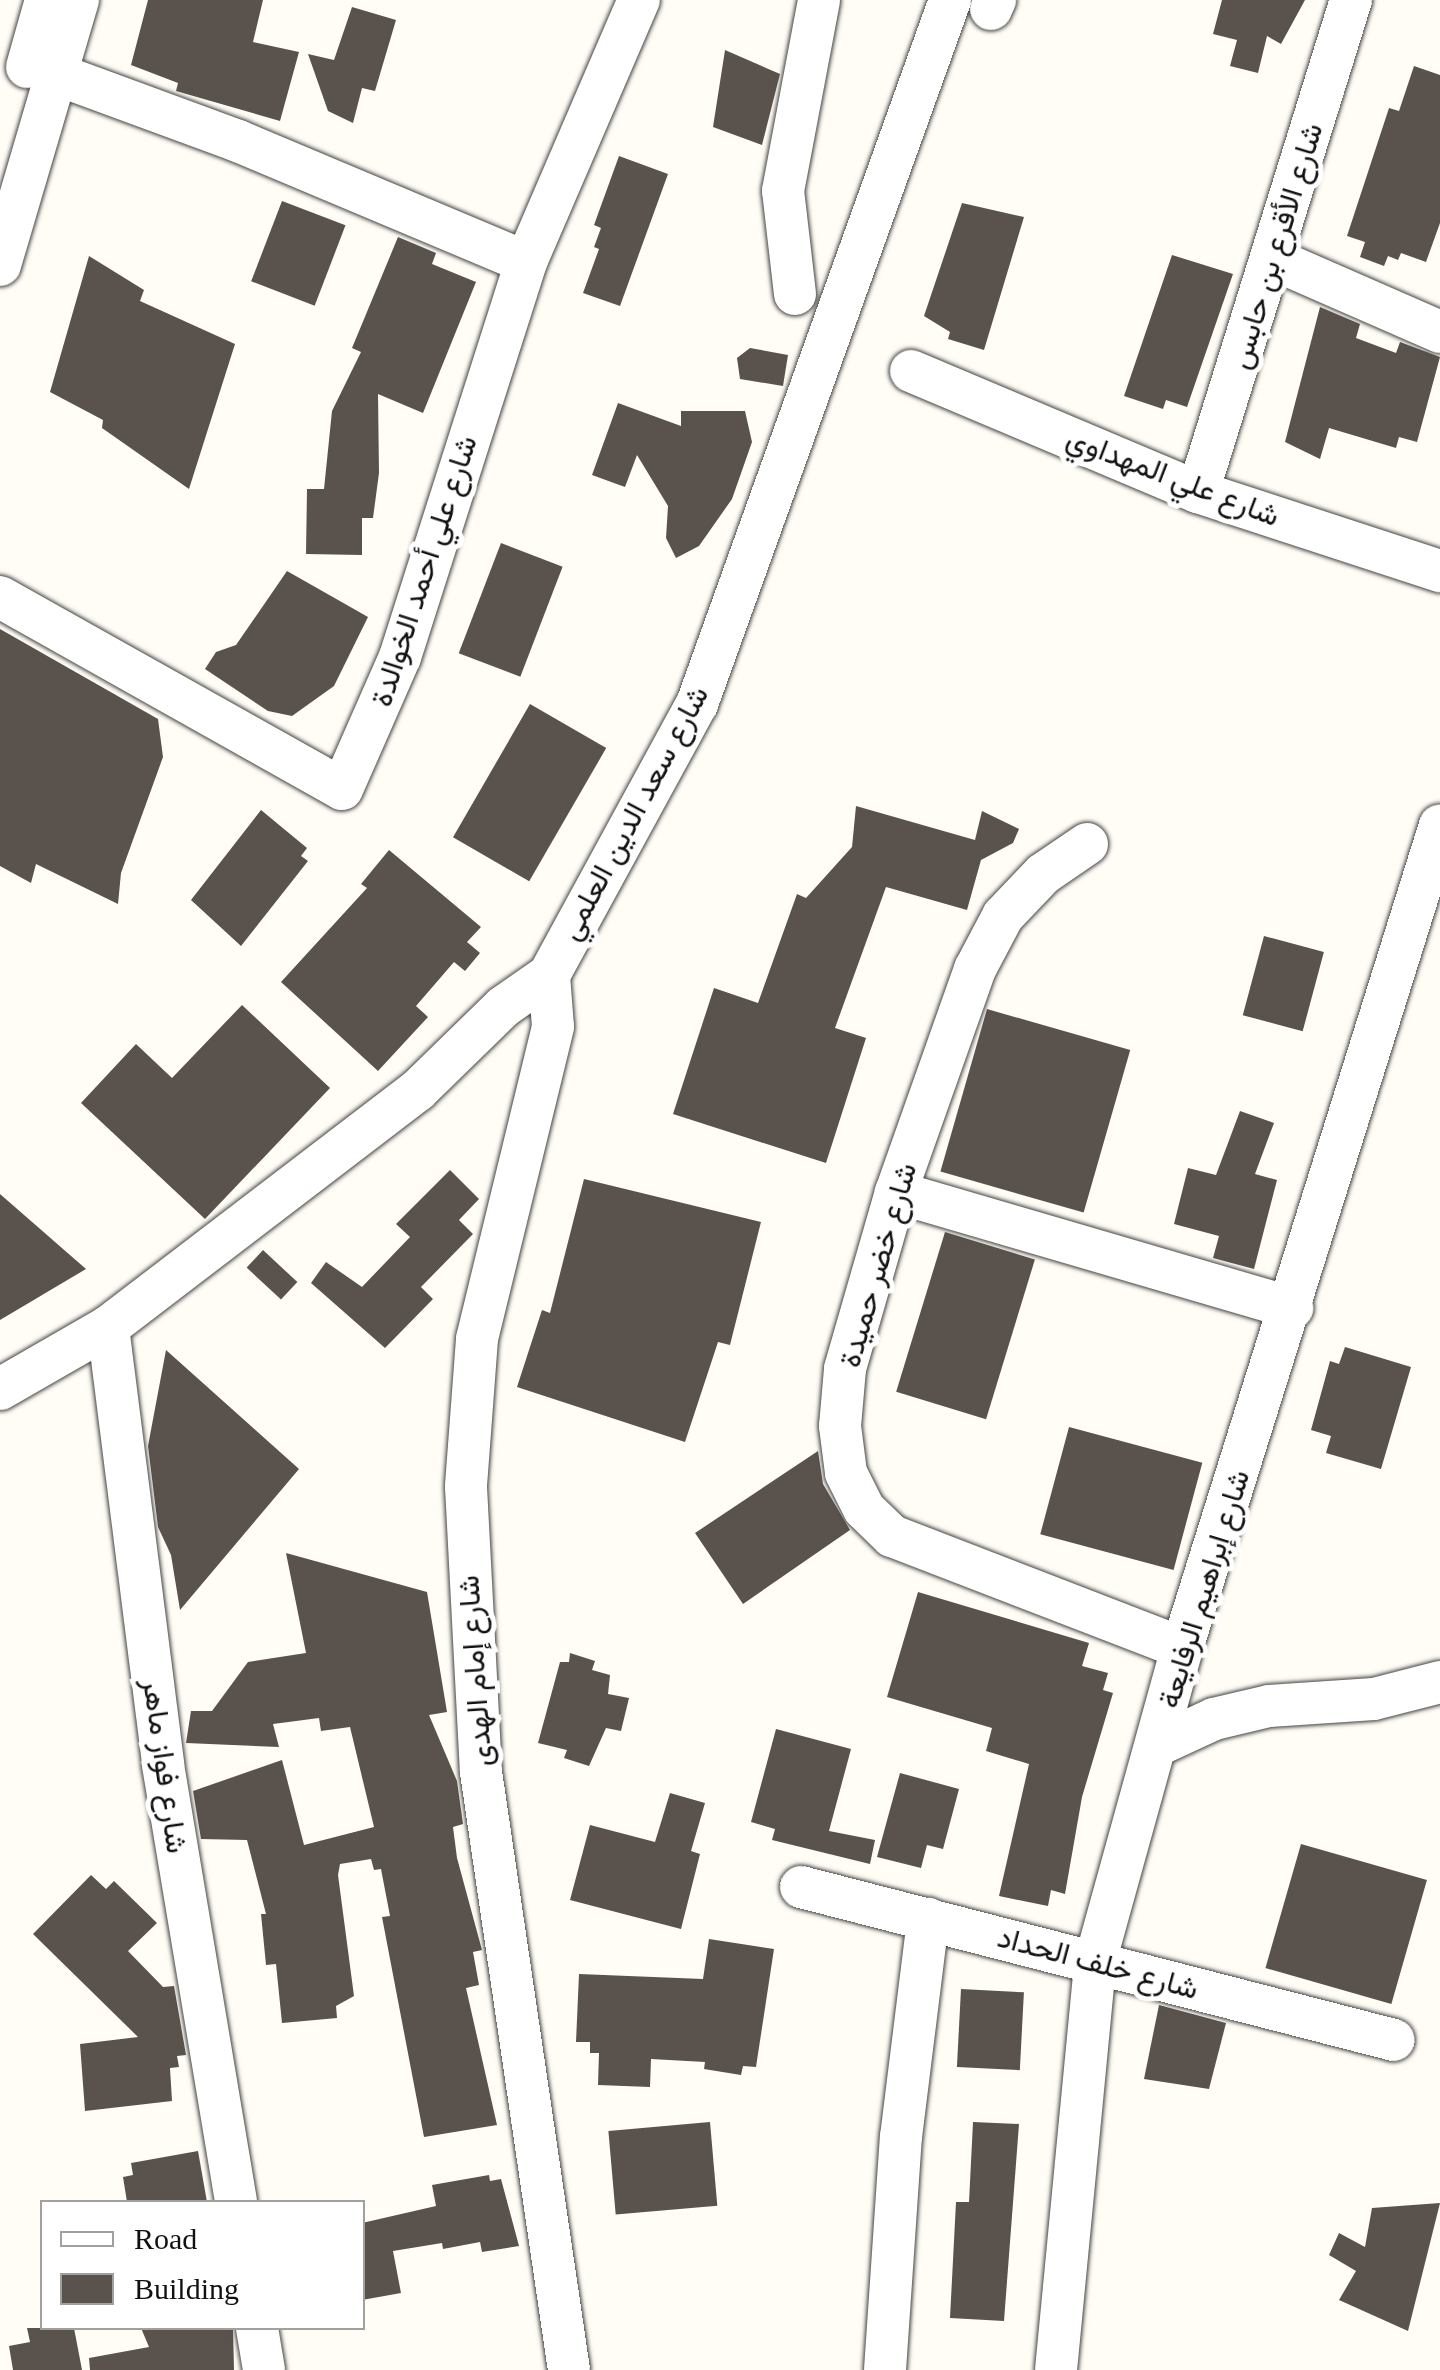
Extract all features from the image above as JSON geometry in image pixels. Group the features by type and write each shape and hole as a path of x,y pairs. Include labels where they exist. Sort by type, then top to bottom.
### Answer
{"street":[{"path":"0,160 46,0"},
{"path":"0,265 78,0"},
{"name":"شارع علي أحمد الخوالدة","path":"0,597 342,789 400,657 526,262 639,0"},
{"path":"795,294 783,190 818,0"},
{"name":"شارع سعد الدين العلمي","path":"0,1390 108,1327 416,1091 503,1007 550,975 697,704 950,0"},
{"name":"شارع الأقرع بن حابس","path":"1198,492 1351,0"},
{"path":"56,74 238,141 526,262"},
{"path":"1273,259 1440,332"},
{"name":"شارع علي المهداوي","path":"911,371 1198,492 1440,571"},
{"name":"شارع إبراهيم الرفايعة","path":"1056,2370 1095,1962 1182,1648 1292,1308 1440,825"},
{"name":"شارع خضر حميدة","path":"1086,844 1043,874 1003,916 975,969 896,1192 845,1369 840,1426 846,1472 864,1509 892,1536 934,1557 1182,1648"},
{"name":"شارع إمام الهدى","path":"550,975 553,1027 477,1339 466,1486 481,1772 569,2370"},
{"path":"896,1192 1292,1308"},
{"name":"شارع فواز ماهر","path":"108,1327 163,1765 236,2200"},
{"path":"1158,1745 1214,1718 1269,1706 1374,1699 1440,1682"},
{"name":"شارع خلف الحداد","path":"801,1887 1394,2040"},
{"path":"885,2370 901,2137 928,1919"},
{"path":"257,2330 264,2370"}],"building":[{"path":"148,0 263,0 253,42 299,52 280,121 176,91 178,83 131,65"},
{"path":"1222,0 1305,0 1281,44 1267,36 1258,73 1230,66 1237,40 1213,34"},
{"path":"352,7 396,20 375,91 362,88 353,123 328,111 308,54 334,60"},
{"path":"725,50 780,74 762,145 713,127"},
{"path":"1414,66 1440,75 1440,223 1426,262 1401,253 1398,260 1388,256 1384,266 1360,257 1365,242 1347,236 1389,108 1399,111"},
{"path":"619,156 668,174 620,306 583,293 599,249 594,247 601,228 594,225"},
{"path":"282,201 345,225 315,306 251,281"},
{"path":"962,203 1024,217 984,350 948,339 950,332 924,316"},
{"path":"398,237 436,253 432,264 476,282 423,413 378,394 379,473 373,518 362,518 362,555 306,554 307,489 324,489 332,411 361,352 352,348"},
{"path":"1172,255 1233,274 1187,407 1166,400 1163,409 1124,396"},
{"path":"89,256 144,290 140,301 235,344 189,489 102,428 103,420 50,392"},
{"path":"1320,307 1360,324 1356,338 1396,353 1400,342 1440,357 1417,442 1399,437 1396,448 1329,428 1320,459 1285,442"},
{"path":"750,348 788,355 783,386 740,379 737,358"},
{"path":"618,403 681,426 681,411 745,411 752,442 732,499 699,546 676,558 666,538 668,506 637,455 625,487 592,475"},
{"path":"501,543 563,567 520,677 459,653"},
{"path":"287,571 368,617 334,686 292,716 268,711 205,669 216,652 236,645"},
{"path":"0,629 158,719 163,757 121,873 118,904 36,864 31,883 0,866"},
{"path":"530,704 606,748 529,881 453,837"},
{"path":"856,806 975,840 982,811 1019,829 1013,843 981,860 967,910 886,887 835,1028 866,1038 826,1163 673,1114 714,988 758,1003 797,894 806,898 852,847"},
{"path":"261,810 307,848 301,856 308,861 241,946 191,900"},
{"path":"389,850 481,927 467,942 480,953 465,971 454,962 416,1006 428,1017 378,1071 281,982 367,888 361,884"},
{"path":"1264,936 1324,952 1303,1031 1243,1015"},
{"path":"242,1005 330,1088 205,1219 81,1103 136,1044 172,1078"},
{"path":"987,1009 1130,1050 1084,1213 940,1171"},
{"path":"1240,1111 1274,1123 1255,1174 1277,1180 1254,1269 1213,1258 1219,1236 1174,1224 1188,1168 1216,1175"},
{"path":"450,1170 479,1199 459,1220 473,1234 421,1287 433,1299 385,1348 311,1283 326,1262 362,1287 410,1237 396,1224"},
{"path":"584,1179 761,1222 730,1345 718,1342 685,1442 517,1387 542,1310 550,1313"},
{"path":"0,1194 86,1269 0,1320"},
{"path":"945,1232 1035,1259 986,1419 896,1392"},
{"path":"263,1250 297,1282 281,1300 247,1268"},
{"path":"1345,1347 1411,1367 1381,1469 1326,1453 1331,1436 1311,1430 1330,1361 1339,1364"},
{"path":"166,1350 299,1469 180,1610 171,1555 158,1527 148,1446"},
{"path":"1069,1427 1202,1463 1174,1570 1040,1534"},
{"path":"818,1451 823,1484 850,1530 743,1604 695,1533"},
{"path":"286,1553 427,1592 447,1712 429,1715 457,1781 463,1824 453,1827 457,1858 482,1950 473,1952 479,1985 466,1988 497,2125 424,2137 382,1917 390,1916 381,1869 374,1870 371,1859 340,1864 338,1875 354,1996 336,2006 337,2018 282,2023 276,1964 266,1965 261,1914 266,1914 247,1840 201,1839 193,1791 282,1760 304,1845 374,1827 350,1727 321,1731 319,1718 273,1724 279,1747 186,1743 191,1711 212,1711 248,1662 306,1653"},
{"path":"918,1592 1089,1643 1082,1666 1108,1673 1103,1690 1113,1693 1082,1797 1065,1894 1051,1890 1048,1906 999,1896 1029,1764 986,1751 992,1728 887,1697"},
{"path":"570,1653 595,1661 592,1670 610,1675 608,1694 629,1698 621,1731 606,1728 589,1766 564,1758 567,1750 538,1743 560,1662 569,1662"},
{"path":"776,1729 851,1749 829,1831 875,1840 870,1864 772,1840 775,1829 751,1822"},
{"path":"900,1773 959,1789 943,1849 927,1845 921,1868 877,1857"},
{"path":"670,1793 705,1803 691,1851 700,1854 681,1929 570,1900 590,1825 655,1842"},
{"path":"1301,1844 1427,1880 1391,2004 1265,1968"},
{"path":"91,1875 106,1889 114,1881 157,1923 128,1951 163,1987 174,1986 186,2055 177,2056 179,2067 170,2068 172,2101 85,2111 80,2044 138,2037 33,1934"},
{"path":"709,1939 774,1949 756,2067 743,2066 741,2075 704,2069 705,2062 651,2059 650,2087 598,2085 599,2053 590,2053 590,2042 576,2042 579,1974 703,1979"},
{"path":"961,1989 1024,1992 1020,2070 957,2067"},
{"path":"1159,2005 1226,2023 1209,2089 1144,2079"},
{"path":"710,2122 717,2206 616,2215 608,2131"},
{"path":"973,2122 1019,2124 1004,2321 950,2318 956,2202 969,2202"},
{"path":"198,2151 207,2200 127,2200 123,2177 133,2175 131,2163"},
{"path":"489,2175 490,2181 501,2179 519,2246 482,2252 480,2242 443,2249 442,2243 393,2251 401,2293 365,2299 365,2222 436,2206 432,2185"},
{"path":"1440,2203 1408,2331 1339,2300 1356,2271 1329,2255 1339,2233 1365,2247 1372,2208"},
{"path":"27,2328 74,2330 82,2370 13,2370 9,2346 30,2342"},
{"path":"142,2330 233,2330 234,2370 90,2370 89,2358 149,2347"}]}
